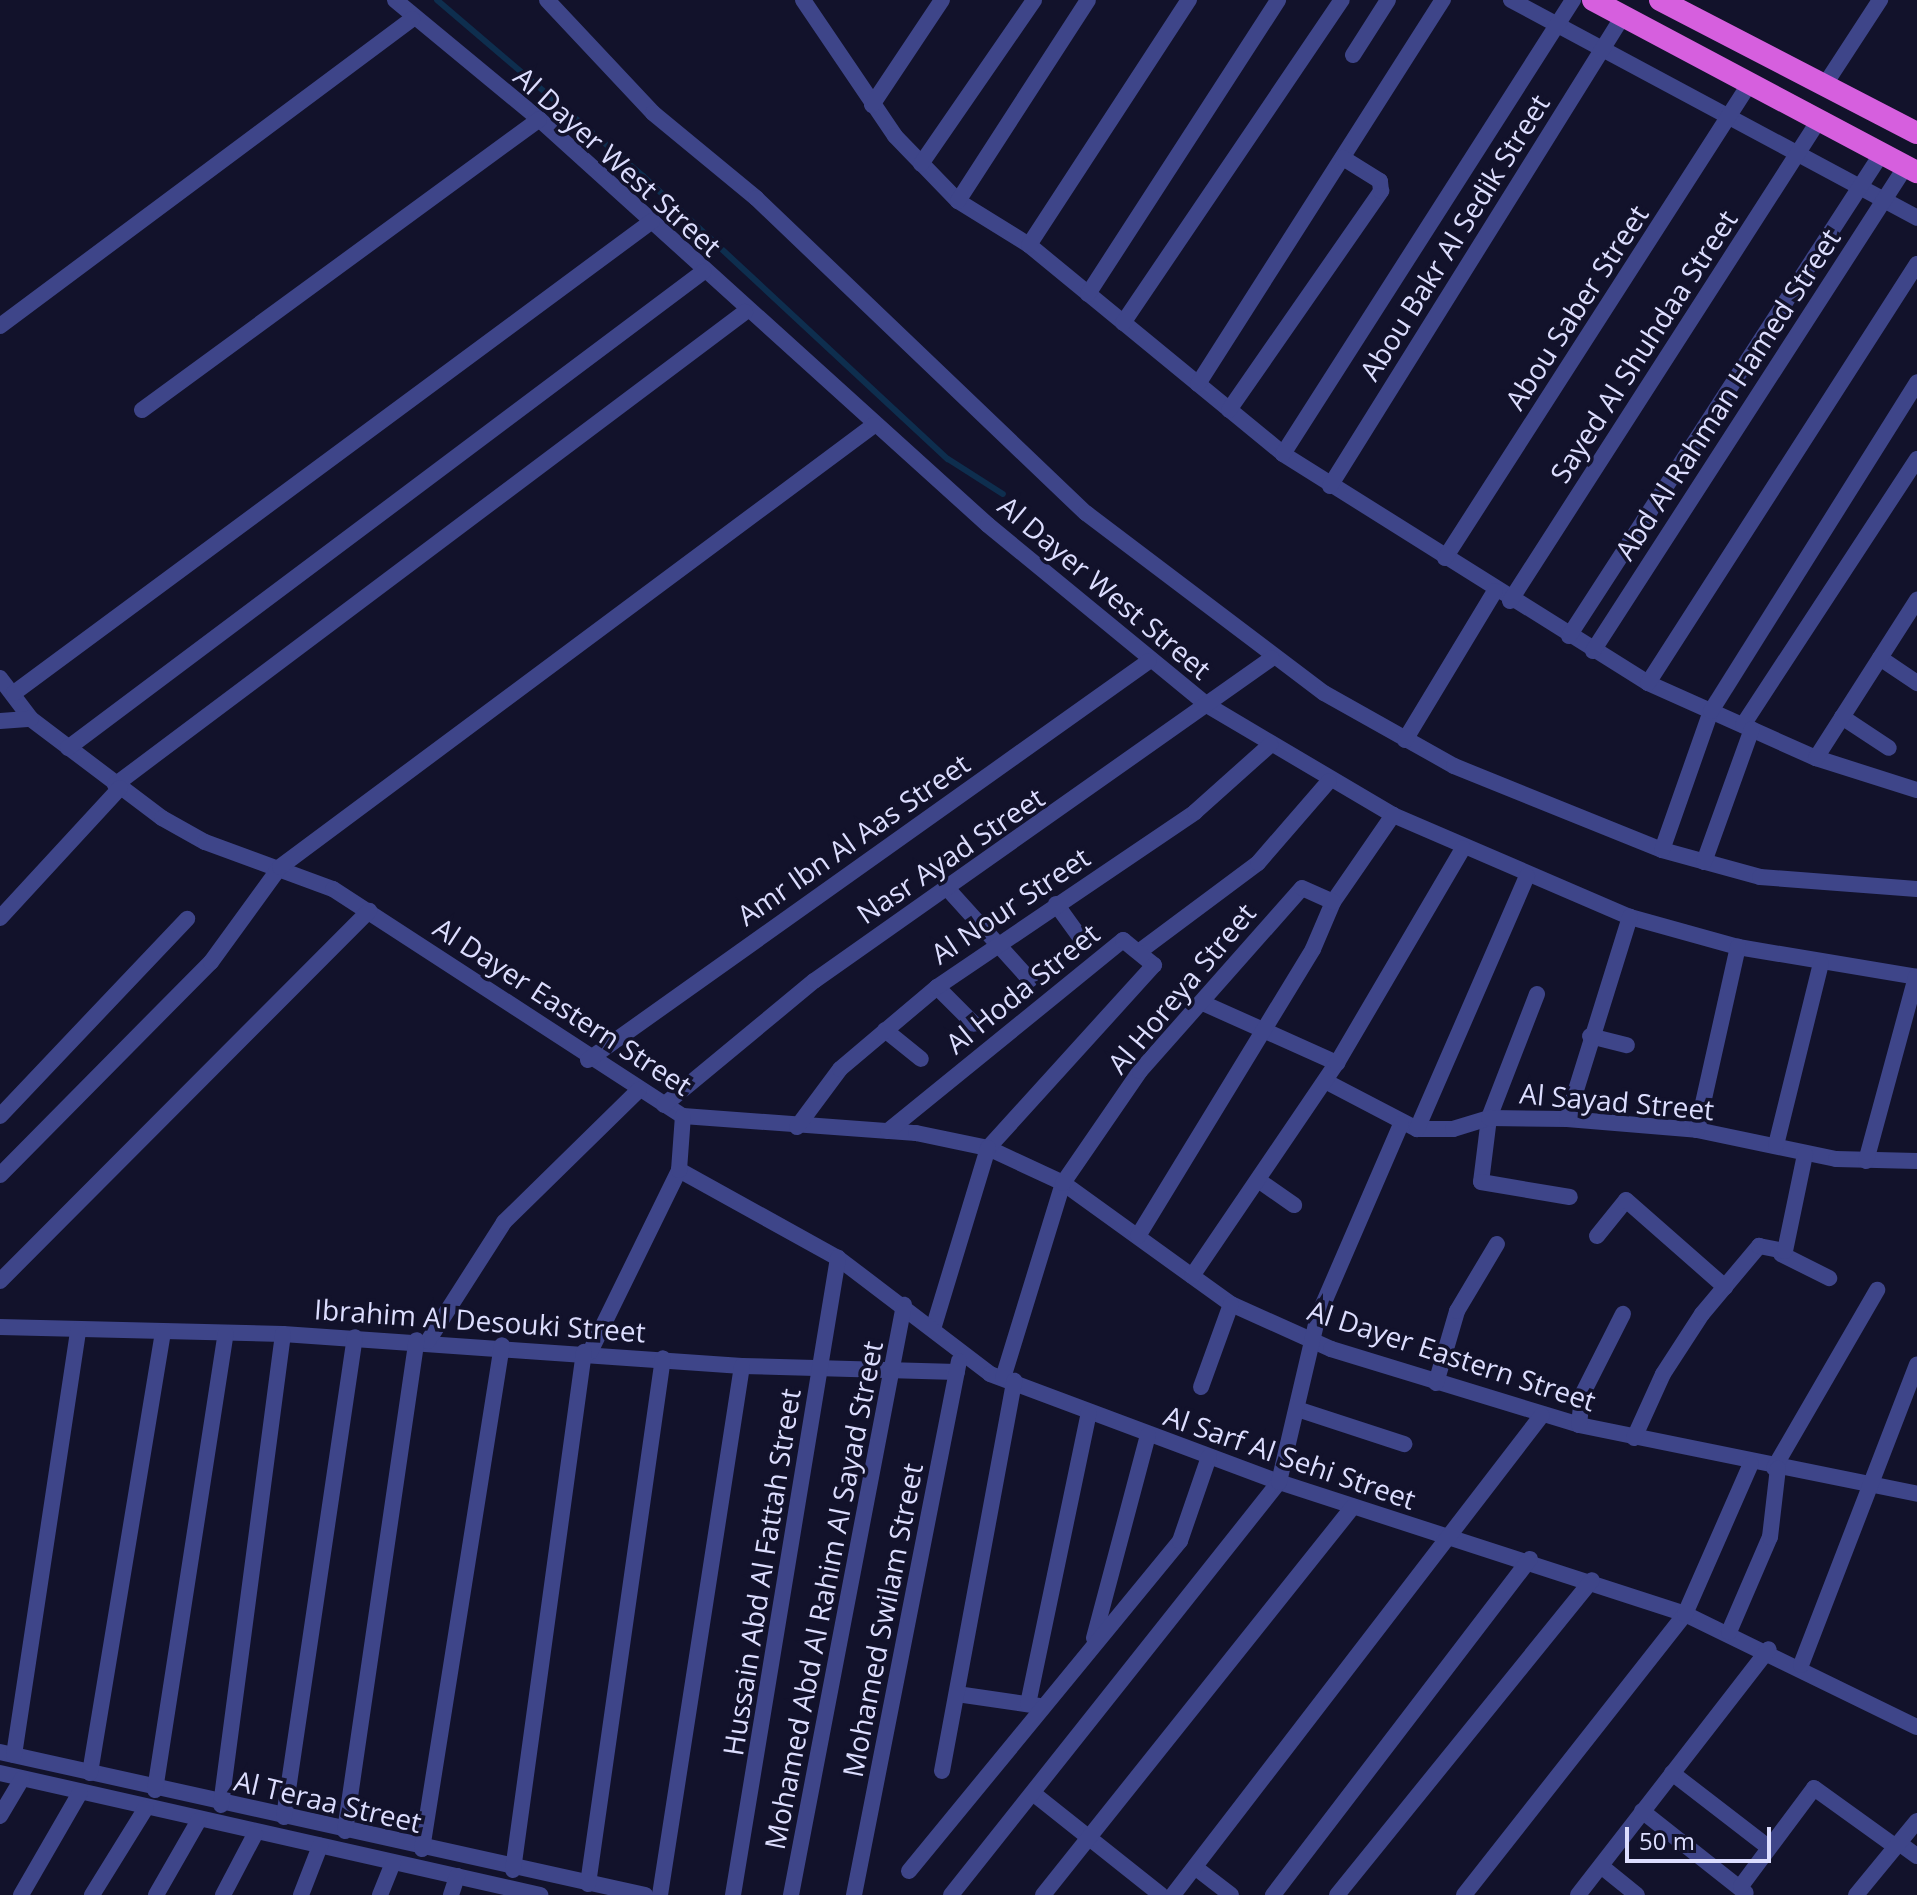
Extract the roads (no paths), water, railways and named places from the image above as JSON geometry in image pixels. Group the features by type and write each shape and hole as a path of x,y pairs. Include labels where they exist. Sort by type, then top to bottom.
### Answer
{"highway":[{"path":"1593,0 1912,169"},
{"path":"1660,0 1917,133"}],"street":[{"name":"Al Dayer West Street","path":"395,0 412,19 539,119 652,221 745,312 874,425 1149,661 1207,705 1329,781 1393,815 1527,876 1630,917 1738,947 1917,977"},
{"name":"Al Dayer West Street","path":"547,0 653,113 756,198 1086,513 1272,658 1405,740 1522,798 1662,850 1760,877 1917,889"},
{"path":"803,0 872,105 921,164 958,201 1029,245 1283,454 1510,601 1648,683 1816,758 1917,789"},
{"path":"872,105 942,0"},
{"path":"921,164 1034,0"},
{"path":"958,201 1088,0"},
{"path":"1029,245 1189,0"},
{"path":"1088,294 1278,0"},
{"path":"1123,323 1342,0"},
{"path":"1353,55 1388,0"},
{"path":"1198,384 1443,0"},
{"path":"1511,0 1917,218"},
{"path":"1283,454 1573,0"},
{"path":"1824,86 1880,0"},
{"name":"Abou Bakr Al Sedik Street","path":"1330,486 1623,16"},
{"path":"0,326 412,19"},
{"name":"Abou Saber Street","path":"1445,558 1750,83"},
{"path":"142,410 539,119"},
{"name":"Sayed Al Shuhdaa Street","path":"1510,601 1819,120"},
{"path":"1569,636 1882,153"},
{"path":"1229,410 1381,191 1380,181 1343,158"},
{"name":"Abd Al Rahman Hamed Street","path":"1593,651 1884,200 1912,169"},
{"path":"14,693 652,221"},
{"path":"1648,683 1917,264"},
{"path":"68,748 703,272"},
{"path":"0,918 117,786 745,312"},
{"path":"1662,850 1711,711 1917,382"},
{"path":"0,1175 211,962 280,867 874,425"},
{"path":"1704,862 1748,727 1917,459"},
{"path":"1405,740 1495,591"},
{"path":"1816,758 1917,600"},
{"name":"Nasr Ayad Street","path":"664,1105 814,981 1272,658"},
{"path":"1880,658 1917,683"},
{"name":"Amr Ibn Al Aas Street","path":"588,1060 1149,661"},
{"name":"Al Dayer Eastern Street","path":"0,678 31,719 117,786 194,837 280,867 369,911 588,1060 683,1116 797,1127 888,1131 988,1148 1063,1183 1231,1304 1313,1341 1436,1383 1579,1425 1751,1464 1917,1494"},
{"path":"1842,717 1889,748"},
{"path":"4,727 31,719"},
{"name":"Al Nour Street","path":"797,1127 831,1079 937,987 1195,812 1270,745"},
{"name":"Al Hoda Street","path":"888,1131 1123,940 1140,951 1268,854 1329,781"},
{"path":"1138,1236 1211,1122 1257,1030 1313,949 1333,902 1393,815"},
{"path":"1192,1276 1337,1063 1463,848"},
{"path":"951,1895 1279,1482 1313,1341 1409,1126 1527,876"},
{"path":"946,887 1000,942 1030,980"},
{"name":"Al Horeya Street","path":"942,1771 1008,1380 1063,1183 1152,1054 1205,1004 1302,888 1333,902"},
{"path":"1056,904 1082,940"},
{"path":"0,1281 369,911"},
{"path":"1567,1119 1590,1036 1630,917"},
{"path":"0,1116 187,919"},
{"path":"1697,1130 1738,947"},
{"path":"933,1329 988,1148 1153,974 1140,951"},
{"path":"1776,1145 1821,963"},
{"path":"1866,1161 1917,977"},
{"path":"937,987 974,1024"},
{"path":"1537,994 1489,1118 1482,1184 1570,1197"},
{"path":"1205,1004 1257,1030 1301,1042 1337,1063"},
{"path":"885,1030 921,1059"},
{"path":"1590,1036 1627,1045"},
{"path":"1325,1081 1409,1126"},
{"path":"345,1831 423,1341 504,1222 639,1090"},
{"path":"513,1870 587,1352 679,1170 683,1116"},
{"name":"Al Sayad Street","path":"1409,1126 1453,1129 1489,1118 1567,1119 1697,1130 1776,1145 1805,1154 1866,1161 1917,1161"},
{"path":"1781,1254 1805,1154"},
{"name":"Al Sarf Al Sehi Street","path":"679,1170 838,1258 933,1329 959,1364 1279,1482 1451,1541 1530,1559 1685,1614 1769,1649 1917,1726"},
{"path":"1258,1180 1294,1205"},
{"path":"1597,1236 1626,1200 1725,1287"},
{"path":"1436,1383 1457,1311 1497,1244"},
{"path":"1634,1438 1669,1364 1759,1246 1829,1278"},
{"name":"Hussain Abd Al Fattah Street","path":"733,1895 838,1258"},
{"path":"1729,1632 1770,1537 1776,1468 1877,1290"},
{"path":"1201,1387 1231,1304"},
{"name":"Mohamed Abd Al Rahim Al Sayad Street","path":"791,1895 904,1305"},
{"path":"1579,1425 1582,1395 1623,1314"},
{"name":"Ibrahim Al Desouki Street","path":"0,1327 355,1337 502,1345 742,1366 893,1370 959,1364"},
{"path":"7,1754 78,1330"},
{"path":"90,1773 163,1332"},
{"path":"155,1790 226,1333"},
{"path":"221,1805 283,1334"},
{"path":"284,1817 355,1337"},
{"path":"422,1849 502,1345"},
{"path":"588,1884 663,1358"},
{"name":"Mohamed Swilam Street","path":"854,1895 959,1364"},
{"path":"1801,1665 1917,1365"},
{"path":"660,1895 742,1366"},
{"path":"1297,1409 1404,1444"},
{"path":"1036,1705 1089,1413"},
{"path":"1173,1895 1451,1541 1542,1415"},
{"path":"1093,1643 1148,1435"},
{"path":"909,1871 1036,1705 1180,1541 1209,1457"},
{"path":"1464,1895 1685,1614 1751,1464"},
{"path":"1043,1895 1353,1507"},
{"path":"1273,1895 1530,1559"},
{"path":"1337,1895 1592,1580"},
{"path":"1578,1895 1769,1649"},
{"path":"957,1694 1036,1705"},
{"name":"Al Teraa Street","path":"7,1754 513,1870 645,1895"},
{"name":"Al Teraa Street","path":"0,1773 255,1834 540,1895"},
{"path":"1672,1773 1768,1847"},
{"path":"0,1816 22,1779"},
{"path":"1642,1811 1744,1890 1768,1847 1814,1788 1917,1856"},
{"path":"21,1895 80,1793"},
{"path":"1034,1794 1161,1895"},
{"path":"92,1895 146,1808"},
{"path":"156,1895 199,1820"},
{"path":"1856,1895 1917,1821"},
{"path":"223,1895 255,1834"},
{"path":"301,1895 320,1846"},
{"path":"380,1895 393,1862"},
{"path":"1601,1866 1637,1895"},
{"path":"1196,1868 1231,1895"},
{"path":"451,1895 457,1876"}],"waterway":[{"path":"437,0 643,176 948,459 1003,494"}]}
